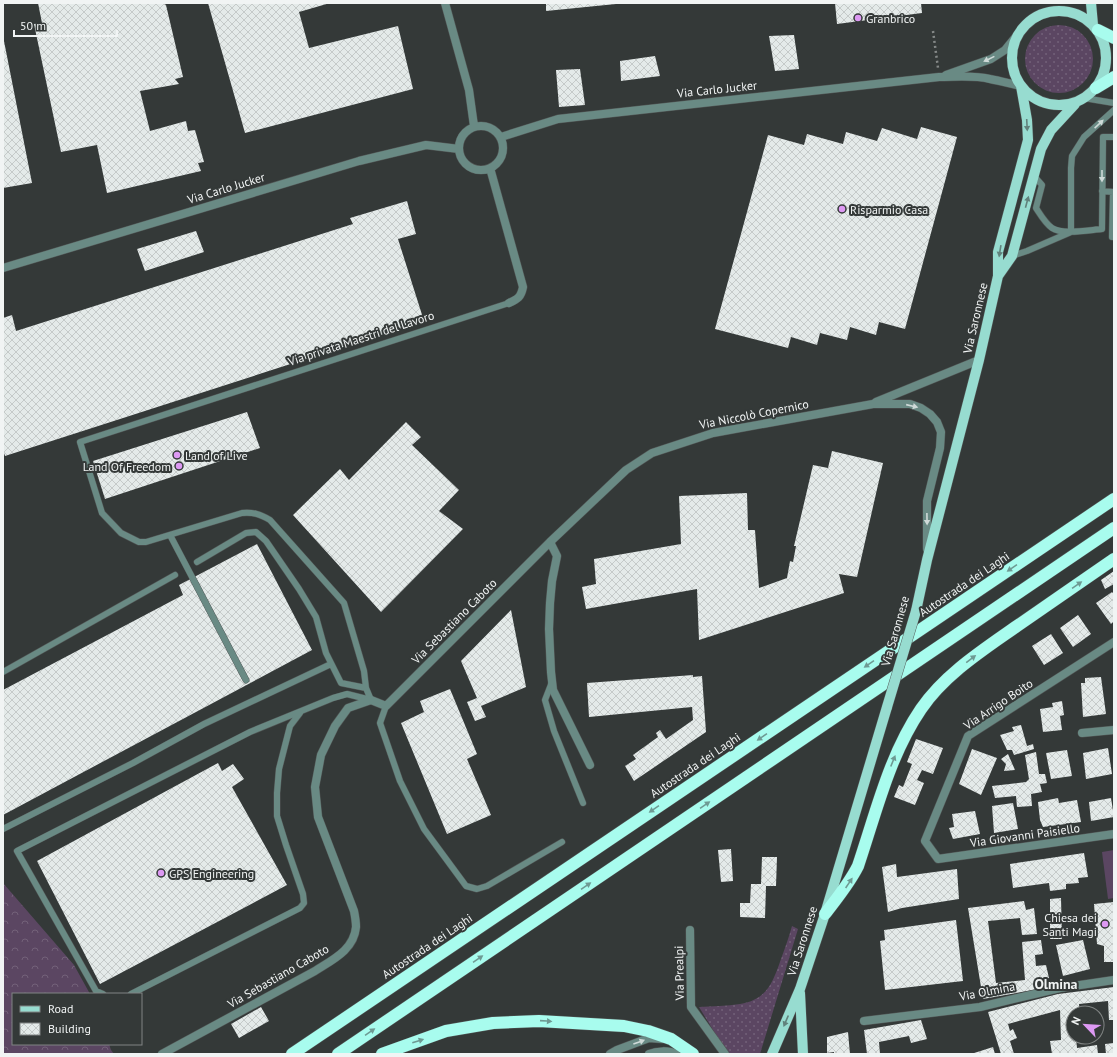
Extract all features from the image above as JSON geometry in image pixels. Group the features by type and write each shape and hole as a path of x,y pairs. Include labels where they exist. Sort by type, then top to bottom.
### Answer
{"highway":[{"path":"1096,27 1114,38"},
{"path":"1096,88 1114,77"},
{"path":"1029,557 1045,541 1114,489"},
{"name":"Autostrada dei Laghi","path":"292,1054 1114,499"},
{"path":"338,1054 1114,528"},
{"path":"825,914 852,879 858,866 899,747 934,692 967,662 1114,559"},
{"path":"382,1054 446,1031 493,1023 539,1021 624,1026 648,1031 671,1039 693,1054"}],"main road":[{"path":"1042,14 1051,3"},
{"path":"1091,3 1096,27 1105,44 1107,59 1104,75 1096,88 1075,104 1062,106 1048,105 1039,102 1026,92 1015,74 1012,61 1013,47 1018,34 1028,22 1042,14 1055,11 1069,12 1082,16 1096,27"},
{"name":"Via Saronnese","path":"772,1054 800,989 825,914 916,611 927,560 979,360 998,276 998,252 1028,140 1027,120 1021,86"},
{"name":"Via Saronnese","path":"998,276 1012,256 1041,148 1051,130 1075,104"},
{"name":"Via Saronnese","path":"800,989 803,1054"}],"street":[{"path":"445,3 470,90 474,126"},
{"name":"Via Carlo Jucker","path":"939,77 991,59 1004,50 1018,34"},
{"name":"Via Carlo Jucker","path":"501,137 558,119 939,77 991,78 1005,83 1021,86"},
{"path":"482,125 489,127 496,131 501,137 503,152 500,159 490,168 476,170 469,167 460,156 459,142 462,135 474,126 482,125"},
{"name":"Via Carlo Jucker","path":"3,268 359,161 426,145 459,150"},
{"name":"Via privata Maestri del Lavoro","path":"490,168 523,287 522,295 519,299 509,303"},
{"name":"Via Niccolò Copernico","path":"873,404 979,360"},
{"name":"Via Niccolò Copernico","path":"550,542 626,470 652,452 713,433 873,404 910,404 921,408 930,414 937,422 941,432 940,448 927,501 927,560"},
{"path":"550,542 557,556 552,581 550,603 549,629 552,680 558,702 590,765"},
{"name":"Via Sebastiano Caboto","path":"386,706 550,542"},
{"name":"Via Arrigo Boito","path":"938,859 924,840 968,736 1114,642"},
{"path":"371,700 386,706"},
{"name":"Via Sebastiano Caboto","path":"162,1054 315,971 338,956 350,944 354,937 356,926 354,911 318,817 315,787 321,755 335,726 348,708 371,700"},
{"path":"1082,733 1114,730"},
{"name":"Via Giovanni Paisiello","path":"938,859 1114,834"},
{"name":"Via Prealpi","path":"690,930 691,1007 725,1054"},
{"name":"Via Olmina","path":"864,1021 980,1006 1060,988 1114,980"},
{"path":"610,1054 649,1038 671,1039"},
{"path":"649,1054 657,1051 673,1052 676,1054"}],"lane":[{"path":"1084,98 1114,102"},
{"path":"1071,232 1070,168 1072,156 1084,137 1114,110"},
{"path":"1034,176 1042,185 1036,208 1044,220 1052,228 1071,232 1102,229 1102,137 1114,136"},
{"path":"1102,191 1112,192 1112,237 1114,237"},
{"path":"1012,256 1071,232"},
{"name":"Via privata Maestri del Lavoro","path":"170,535 156,540 139,542 121,533 102,513 80,442 509,303"},
{"path":"246,680 170,535 242,513 251,512 270,520 344,603 364,671 366,688 371,700"},
{"path":"197,562 246,533 256,532 266,541 316,617 326,653 341,683 366,688"},
{"path":"3,672 175,575"},
{"path":"3,829 204,724 332,664"},
{"path":"552,680 545,700 554,731 583,803"},
{"path":"101,993 96,991 17,851 250,732 333,698 347,694 371,700"},
{"path":"386,706 380,723 400,781 424,829 466,886 478,889 487,886 562,842"},
{"path":"133,993 300,908 304,903 303,894 286,845 278,816 277,793 279,769 290,726 300,712"}],"path":[{"path":"933,31 939,77"}],"green space":[{"path":"1052,25 1066,25 1078,30 1088,40 1093,52 1093,66 1088,78 1078,88 1066,93 1052,93 1040,88 1030,78 1025,66 1025,52 1030,40 1040,30"},
{"path":"1114,850 1114,898 1108,899 1102,852"},
{"path":"3,883 74,965 89,993 12,993 12,1045 109,1045 114,1054 3,1054"},
{"path":"792,926 798,929 760,1054 730,1054 724,1048 699,1007 740,1004 757,999 763,994 768,989 775,975"}],"building":[{"path":"38,3 163,3 166,5 183,77 175,79 179,84 140,91 150,131 186,121 188,131 195,130 204,162 198,163 201,171 107,193 97,145 61,152 34,24 42,23"},
{"path":"208,3 330,3 299,12 309,48 398,26 413,89 245,133"},
{"path":"546,3 616,3 616,4 546,11"},
{"name":"Granbrico","path":"835,3 921,3 922,13 837,24"},
{"path":"794,35 799,69 775,71 769,36"},
{"path":"3,36 32,183 3,188"},
{"path":"655,56 660,76 621,81 620,61"},
{"path":"580,69 585,105 559,107 556,70"},
{"name":"Risparmio Casa","path":"921,127 957,137 905,329 879,322 876,335 850,327 847,340 820,333 817,345 791,337 788,348 715,329 768,135 804,145 807,134 843,144 846,132 877,141 882,128 917,139"},
{"path":"407,201 416,234 398,239 424,321 5,456 3,450 3,318 12,315 16,331 353,224 350,218"},
{"path":"196,231 204,252 145,271 137,249"},
{"path":"247,412 260,448 105,499 93,461"},
{"path":"406,422 421,437 412,445 459,490 439,511 463,529 381,612 293,515 340,469 349,480"},
{"path":"832,451 883,463 857,577 839,574 844,593 699,640 697,589 586,609 582,587 596,584 594,559 681,544 679,496 747,493 748,530 755,530 759,588 787,578 790,561 793,562 796,546 794,546 813,465 828,468"},
{"path":"257,544 312,650 3,815 3,690 183,595 179,585"},
{"path":"1114,571 1114,584 1105,589 1101,580"},
{"path":"1112,592 1114,594 1114,621 1111,624 1096,603"},
{"path":"511,610 526,687 481,706 486,717 475,721 467,702 477,698 461,661"},
{"path":"1078,615 1091,634 1073,647 1060,628"},
{"path":"1051,634 1063,653 1044,665 1032,646"},
{"path":"693,675 693,677 702,676 706,732 634,781 625,766 636,759 633,755 658,737 656,733 660,730 666,739 693,720 692,707 589,717 587,683"},
{"path":"1101,677 1106,714 1083,717 1081,683 1085,683 1085,678"},
{"path":"450,689 477,754 467,759 491,815 447,834 401,723 424,712 420,701"},
{"path":"1062,701 1064,715 1060,716 1062,730 1043,732 1040,709 1053,707 1052,703"},
{"path":"1021,725 1027,746 1033,744 1034,749 1014,755 1012,750 1007,750 1000,735 1014,731 1012,727"},
{"path":"916,739 943,748 933,774 922,770 917,780 924,783 915,805 894,797 899,785 903,787 912,764 907,762"},
{"path":"1108,748 1112,774 1086,779 1083,753"},
{"path":"972,749 997,758 981,795 959,784"},
{"path":"1067,750 1072,776 1051,779 1046,753"},
{"path":"1036,752 1039,774 1045,774 1047,783 1040,784 1042,792 1031,794 1032,806 1017,807 1016,796 995,798 992,786 1026,782 1029,779 1025,755"},
{"path":"1008,754 1015,770 1004,771 1006,764 1001,759"},
{"name":"GPS Engineering","path":"218,763 222,771 233,764 244,779 232,787 287,885 100,984 37,861"},
{"path":"1058,798 1059,803 1077,800 1081,822 1043,827 1040,820 1038,802"},
{"path":"1111,798 1114,817 1091,821 1089,802"},
{"path":"1013,803 1018,829 994,833 992,806"},
{"path":"975,811 980,834 953,839 949,828 954,827 952,814"},
{"path":"731,849 733,881 721,882 718,850"},
{"path":"1084,853 1088,877 1078,878 1079,883 1066,884 1066,889 1050,891 1049,883 1013,888 1010,864"},
{"path":"762,857 777,857 776,886 766,886 765,918 740,917 740,903 750,903 751,884 761,884"},
{"path":"896,864 897,877 957,869 959,899 902,908 888,912 882,867"},
{"path":"1061,898 1062,939 1050,939 1050,899"},
{"path":"1024,901 1026,910 1034,908 1037,934 1022,935 1020,918 988,921 996,983 1025,980 1022,942 1041,940 1043,954 1035,955 1036,966 1046,965 1049,978 1037,981 1038,989 983,999 968,908"},
{"name":"Chiesa dei Santi Magi","path":"1114,902 1114,962 1104,962 1104,946 1097,944 1094,904"},
{"path":"956,920 963,981 885,990 880,941 885,940 884,930"},
{"path":"1083,940 1090,969 1063,976 1056,945"},
{"path":"1114,987 1114,1020 1109,1020 1108,1001 1079,1005 1065,1005 1065,1045 1077,1045 1077,1048 1097,1045 1098,1054 1052,1054 1050,1041 1061,1040 1060,1010 1008,1024 1010,1031 1013,1029 1017,1038 1010,1041 1014,1054 1001,1054 988,1012 1058,994"},
{"path":"261,1007 269,1021 239,1038 231,1024"},
{"path":"921,1020 927,1039 911,1043 909,1036 879,1042 880,1054 867,1054 864,1030"},
{"path":"848,1032 850,1054 834,1054 834,1052 827,1053 827,1037"},
{"path":"1114,1043 1114,1054 1106,1054 1105,1044"},
{"path":"993,1047 995,1054 971,1054"}],"place":[{"name":"Granbrico","path":"858,18"},
{"name":"Risparmio Casa","path":"842,209"},
{"name":"Land of Live","path":"177,455"},
{"name":"Land Of Freedom","path":"179,466"},
{"name":"GPS Engineering","path":"161,873"},
{"name":"Chiesa dei Santi Magi","path":"1105,924"}],"district":[{"name":"Olmina","path":"1056,984"}]}
